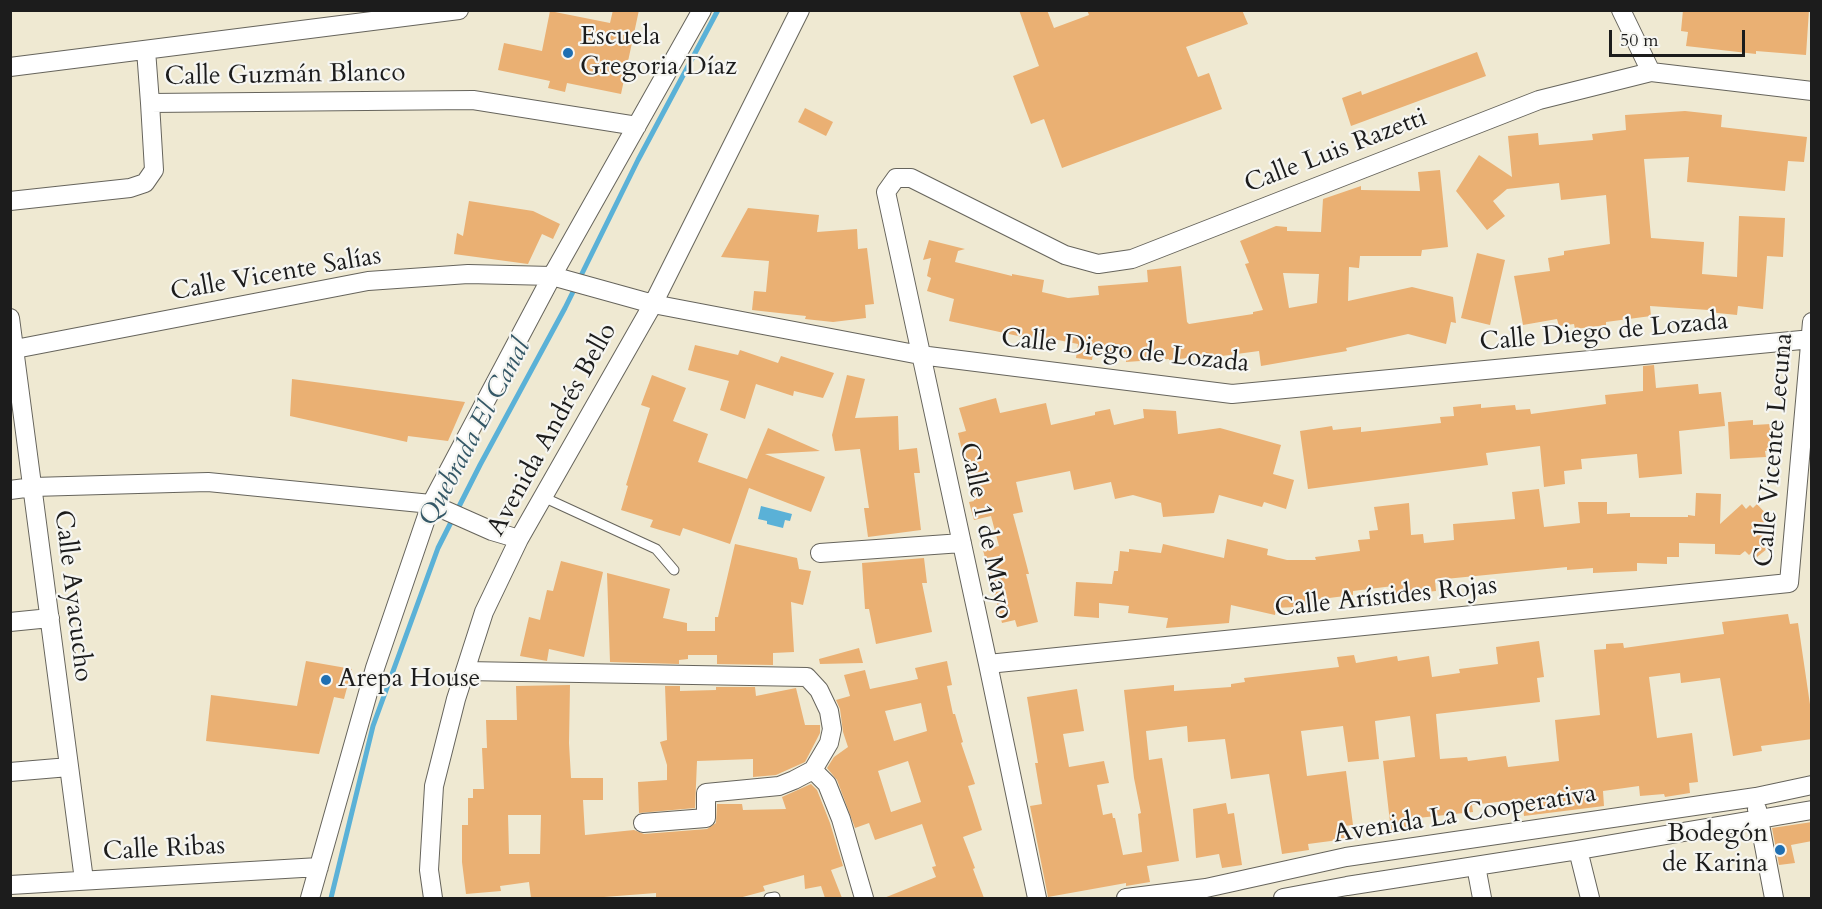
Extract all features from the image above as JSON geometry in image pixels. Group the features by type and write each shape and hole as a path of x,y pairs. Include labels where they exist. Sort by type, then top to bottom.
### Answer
{"street":[{"path":"10,67 459,10"},
{"path":"310,898 375,668 431,504 552,276 702,10"},
{"name":"Avenida Andrés Bello","path":"433,898 429,870 434,786 456,699 484,612 519,539 653,304 800,10"},
{"path":"1621,10 1651,72"},
{"path":"146,51 150,103"},
{"name":"Calle Luis Razetti","path":"896,178 911,178 1065,255 1098,264 1132,259 1539,100 1651,72 1812,92"},
{"name":"Calle Guzmán Blanco","path":"10,201 130,188 145,183 154,170 150,103 473,100 637,126"},
{"name":"Calle 1 de Mayo","path":"896,178 886,192 1037,898"},
{"name":"Calle Vicente Salías","path":"13,350 368,281 468,274 552,276 620,294"},
{"name":"Calle Diego de Lozada","path":"620,294 653,304 920,355 1232,394 1811,333"},
{"name":"Calle Ayacucho","path":"10,318 84,880"},
{"name":"Calle Vicente Lecuna","path":"1789,583 1811,333"},
{"path":"10,490 33,487 208,482 431,504 492,531 519,539"},
{"path":"820,553 962,543"},
{"name":"Calle Arístides Rojas","path":"988,664 1789,583"},
{"path":"10,622 50,618"},
{"path":"465,671 807,677 819,690 829,711 832,729 829,743 813,770 779,786 706,793 706,818 643,823"},
{"path":"10,772 69,767"},
{"path":"813,770 827,784 831,793 864,898"},
{"name":"Avenida La Cooperativa","path":"1126,898 1206,888 1346,857 1755,797 1812,785"},
{"path":"1755,797 1774,898"},
{"name":"Avenida La Cooperativa","path":"1282,898 1348,892 1476,866 1812,810"},
{"path":"1578,850 1590,898"},
{"path":"1346,857 1348,892"},
{"path":"1476,866 1482,898"},
{"name":"Calle Ribas","path":"10,885 319,867"}],"lane":[{"path":"543,497 657,549 674,570"}],"water":[{"path":"761,506 792,514 790,521 785,520 783,528 767,524 767,521 758,519"}],"building":[{"name":"Escuela Gregoria Díaz","path":"613,10 639,10 621,94 567,83 565,92 548,88 550,81 498,70 504,43 542,51 550,11 610,23"},
{"path":"1019,10 1047,10 1054,28 1089,15 1087,10 1242,10 1248,24 1186,47 1198,77 1209,73 1222,109 1062,168 1044,119 1031,124 1013,76 1039,66"},
{"path":"1683,10 1809,10 1806,55 1756,51 1756,54 1686,46 1688,32 1681,31"},
{"path":"1477,52 1486,76 1351,126 1342,98 1361,91 1362,95"},
{"path":"805,108 833,122 826,136 798,122"},
{"path":"1685,111 1722,115 1721,127 1807,137 1804,162 1788,161 1785,191 1687,182 1689,157 1644,159 1651,238 1704,242 1702,274 1737,277 1739,216 1785,218 1783,257 1767,256 1763,309 1738,306 1737,315 1708,312 1708,310 1650,306 1651,316 1606,322 1606,325 1575,329 1574,324 1559,326 1557,319 1523,325 1514,276 1550,271 1548,258 1564,255 1564,251 1610,244 1606,195 1561,200 1559,183 1507,189 1493,201 1505,216 1487,230 1456,191 1479,155 1512,177 1508,136 1538,133 1539,145 1593,140 1592,134 1626,130 1625,115"},
{"path":"1440,170 1448,247 1422,250 1421,256 1360,256 1359,268 1349,267 1348,301 1412,287 1453,297 1456,323 1451,322 1446,344 1408,334 1346,348 1347,351 1261,366 1259,351 1207,358 1207,356 1126,362 1126,352 1093,354 1092,360 1076,358 1078,344 1033,335 1032,339 949,321 954,299 927,291 931,278 927,276 931,258 923,260 929,240 965,249 958,251 955,262 1012,276 1012,274 1044,280 1042,292 1068,298 1099,295 1098,286 1148,282 1147,270 1181,266 1189,324 1253,314 1253,312 1263,310 1245,264 1249,263 1240,241 1276,226 1287,227 1287,231 1321,232 1323,199 1361,186 1361,190 1420,191 1418,172","holes":["1283,273 1319,274 1317,303 1289,308"]},
{"path":"469,201 533,211 560,224 553,239 542,234 528,264 454,254 457,233 463,236"},
{"path":"748,208 819,215 817,232 857,229 858,249 867,248 874,304 865,305 866,318 833,322 805,319 806,316 752,310 754,291 766,292 769,261 721,257"},
{"path":"1477,253 1505,260 1490,325 1461,318"},
{"path":"695,345 738,355 740,350 778,363 781,356 834,373 823,398 794,391 793,396 756,384 745,419 720,410 729,381 688,370"},
{"path":"1654,365 1656,388 1698,384 1699,394 1721,392 1725,426 1679,431 1682,474 1639,478 1637,454 1581,459 1582,469 1564,471 1565,484 1544,487 1540,446 1486,453 1488,465 1308,489 1300,431 1332,426 1333,430 1361,427 1361,432 1441,423 1440,417 1454,416 1453,407 1481,404 1481,408 1515,405 1516,410 1530,409 1531,414 1606,404 1605,395 1643,391 1643,366"},
{"path":"652,375 686,388 673,421 708,434 698,462 747,479 768,428 820,451 765,454 825,477 811,512 749,488 730,544 683,528 680,536 650,527 653,520 621,510 628,486 626,485 650,408 641,405"},
{"path":"847,375 865,379 855,418 898,416 899,450 917,448 920,473 914,473 921,530 868,537 864,508 869,508 860,449 835,451 832,435"},
{"path":"292,379 465,402 448,441 408,436 407,442 290,416"},
{"path":"996,398 1000,413 1046,403 1051,425 1095,415 1095,412 1110,409 1114,425 1144,418 1143,409 1176,411 1178,434 1220,428 1281,445 1273,474 1294,480 1286,509 1264,502 1262,507 1219,495 1214,513 1163,517 1161,503 1133,495 1115,499 1111,482 1074,490 1070,471 1016,482 1023,512 1013,514 1029,574 1026,574 1038,622 1017,627 1015,620 1002,623 983,550 999,546 991,516 974,520 969,502 974,501 958,433 966,431 959,408"},
{"path":"1753,420 1753,425 1771,424 1772,450 1765,451 1766,457 1730,459 1728,422"},
{"path":"1539,489 1544,527 1580,523 1578,502 1607,502 1607,514 1630,513 1630,517 1688,517 1688,515 1695,516 1696,493 1721,494 1720,524 1742,504 1746,509 1750,505 1753,508 1757,504 1768,516 1763,525 1762,541 1768,548 1757,557 1752,552 1749,555 1745,551 1740,555 1715,554 1715,544 1679,543 1679,557 1667,557 1667,564 1637,563 1637,571 1593,573 1593,568 1567,570 1567,567 1435,580 1436,591 1394,595 1393,586 1353,591 1353,595 1313,600 1313,606 1276,608 1275,615 1231,605 1229,623 1166,628 1168,618 1128,613 1129,606 1099,603 1099,618 1074,616 1076,582 1112,584 1114,571 1118,571 1120,551 1129,552 1129,549 1161,553 1163,544 1224,558 1227,539 1268,549 1267,555 1287,560 1316,560 1315,557 1360,551 1358,540 1370,539 1369,531 1378,530 1374,507 1409,503 1411,535 1423,534 1424,543 1454,540 1453,524 1515,519 1512,492"},
{"path":"735,544 797,558 799,569 811,571 803,605 791,602 794,652 773,653 773,665 717,664 717,655 688,655 688,659 679,660 679,664 610,662 607,573 670,589 663,618 687,623 687,631 715,631 715,617 718,617"},
{"path":"924,558 927,583 922,583 932,632 876,644 869,609 865,609 862,563"},
{"path":"561,561 603,572 584,657 549,649 547,661 520,656 529,617 540,620 547,590 553,591"},
{"path":"1788,614 1790,624 1798,623 1812,718 1812,739 1761,746 1762,751 1733,756 1720,678 1681,683 1680,673 1649,677 1657,738 1692,733 1698,782 1689,783 1690,793 1665,797 1664,794 1640,796 1639,786 1603,791 1604,806 1524,816 1522,799 1472,805 1473,812 1418,818 1419,828 1391,831 1383,761 1415,757 1410,716 1375,721 1379,759 1348,762 1343,726 1301,731 1307,776 1346,771 1353,825 1344,826 1346,839 1308,844 1309,850 1282,854 1269,774 1231,779 1225,739 1188,742 1187,726 1146,731 1149,760 1162,758 1179,861 1147,866 1150,882 1126,886 1126,883 1048,897 1030,806 1042,804 1027,697 1077,689 1084,731 1063,734 1069,767 1104,761 1109,783 1097,785 1103,815 1112,813 1115,818 1123,855 1142,852 1138,814 1141,813 1134,778 1124,690 1174,685 1174,691 1231,687 1231,684 1245,682 1244,678 1339,667 1337,657 1354,655 1356,663 1397,656 1398,661 1429,656 1432,677 1460,673 1459,669 1498,664 1496,647 1539,641 1544,677 1537,678 1540,702 1436,714 1440,759 1467,757 1468,761 1506,756 1508,767 1559,761 1555,720 1600,715 1594,650 1606,649 1606,644 1623,643 1624,648 1724,634 1722,622"},
{"path":"859,648 863,663 820,664 819,659"},
{"path":"306,661 352,669 344,699 334,697 319,754 206,741 211,695 297,706"},
{"path":"947,661 952,685 947,686 953,714 955,714 963,742 961,743 975,784 968,786 982,830 963,837 984,898 884,898 936,877 932,867 936,866 922,824 875,840 869,823 855,828 837,780 827,768 834,757 848,747 836,700 850,696 844,675 865,670 870,689 918,679 915,668","holes":["921,703 927,731 894,741 885,711","908,761 921,802 891,812 878,771"]},
{"path":"570,685 571,778 603,778 603,800 583,800 585,835 634,830 644,834 707,829 716,823 717,804 742,804 743,810 786,809 782,797 811,784 817,790 830,823 843,866 831,870 842,898 825,898 821,886 805,889 804,875 763,886 765,891 739,898 656,898 656,893 591,898 531,898 529,882 500,886 501,891 466,894 462,862 462,825 468,825 468,798 473,798 473,789 484,789 482,748 487,748 486,720 517,720 516,686","holes":["508,815 541,815 540,854 509,854"]},
{"path":"665,686 680,686 680,691 716,690 716,687 755,687 756,696 796,688 805,725 820,725 820,733 805,762 776,775 753,777 753,759 697,761 695,808 639,813 638,782 667,780 667,765 660,742 667,740"},
{"path":"1226,803 1228,814 1234,813 1242,865 1222,868 1219,854 1196,858 1193,809"},
{"path":"1812,822 1812,841 1791,845 1795,863 1779,865 1772,828"}],"waterway":[{"name":"Quebrada El Canal","path":"331,898 373,726 438,548 565,308 638,160 718,10"}],"place":[{"name":"Escuela Gregoria Díaz","path":"568,53"},
{"name":"Arepa House","path":"326,680"},
{"name":"Bodegón de Karina","path":"1780,850"}]}
